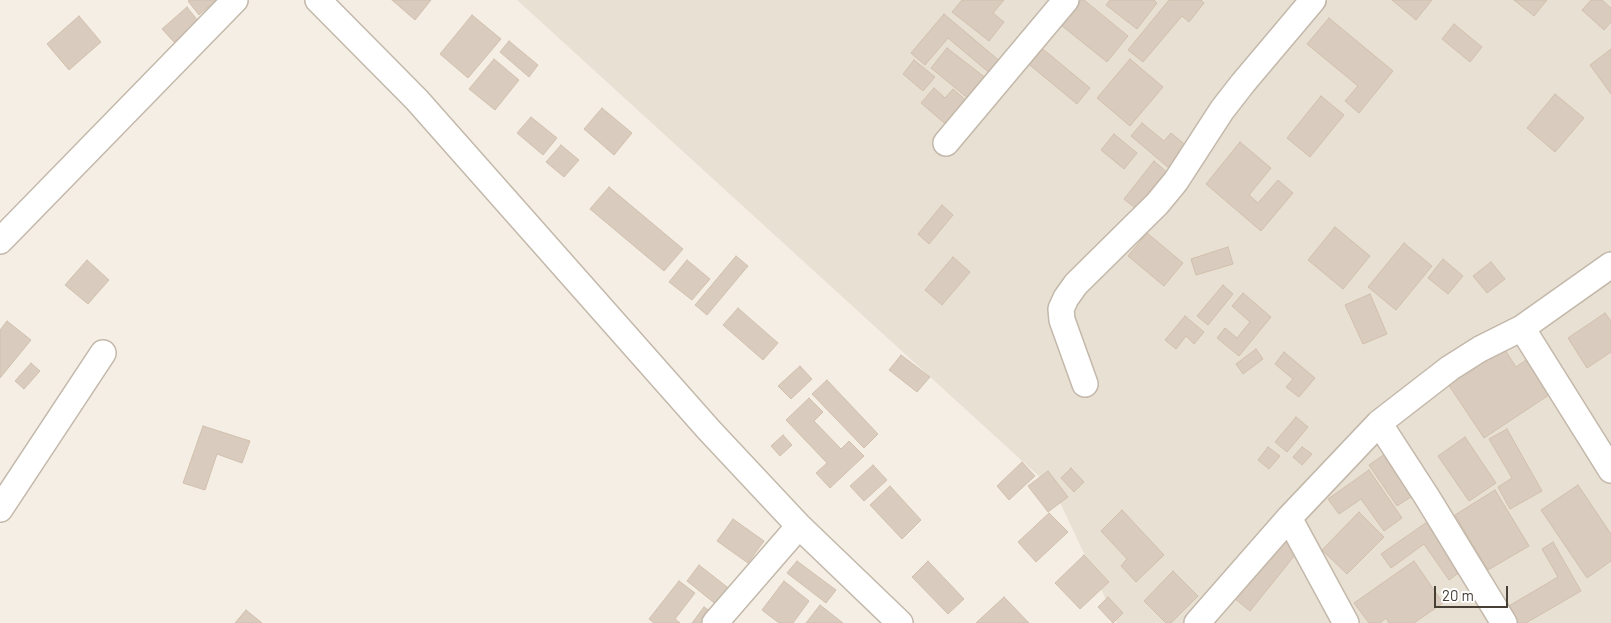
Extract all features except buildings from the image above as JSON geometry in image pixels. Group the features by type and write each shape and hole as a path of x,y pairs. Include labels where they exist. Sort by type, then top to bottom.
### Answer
{"street":[{"path":"0,240 235,0"},
{"path":"318,0 417,100 709,430 799,526 900,623"},
{"path":"946,142 1066,0"},
{"path":"1086,384 1062,320 1061,309 1066,298 1076,284 1157,204 1176,181 1222,110 1243,82 1314,0"},
{"path":"1197,623 1288,518 1379,424 1450,368 1480,349 1522,328 1611,265"},
{"path":"1522,328 1611,470"},
{"path":"0,509 103,353"},
{"path":"1379,424 1427,497 1504,623"},
{"path":"1288,518 1346,623"},
{"path":"715,623 799,526"}],"shaded area":[{"path":"517,0 1611,0 1611,623 1117,623 1054,490"}]}
